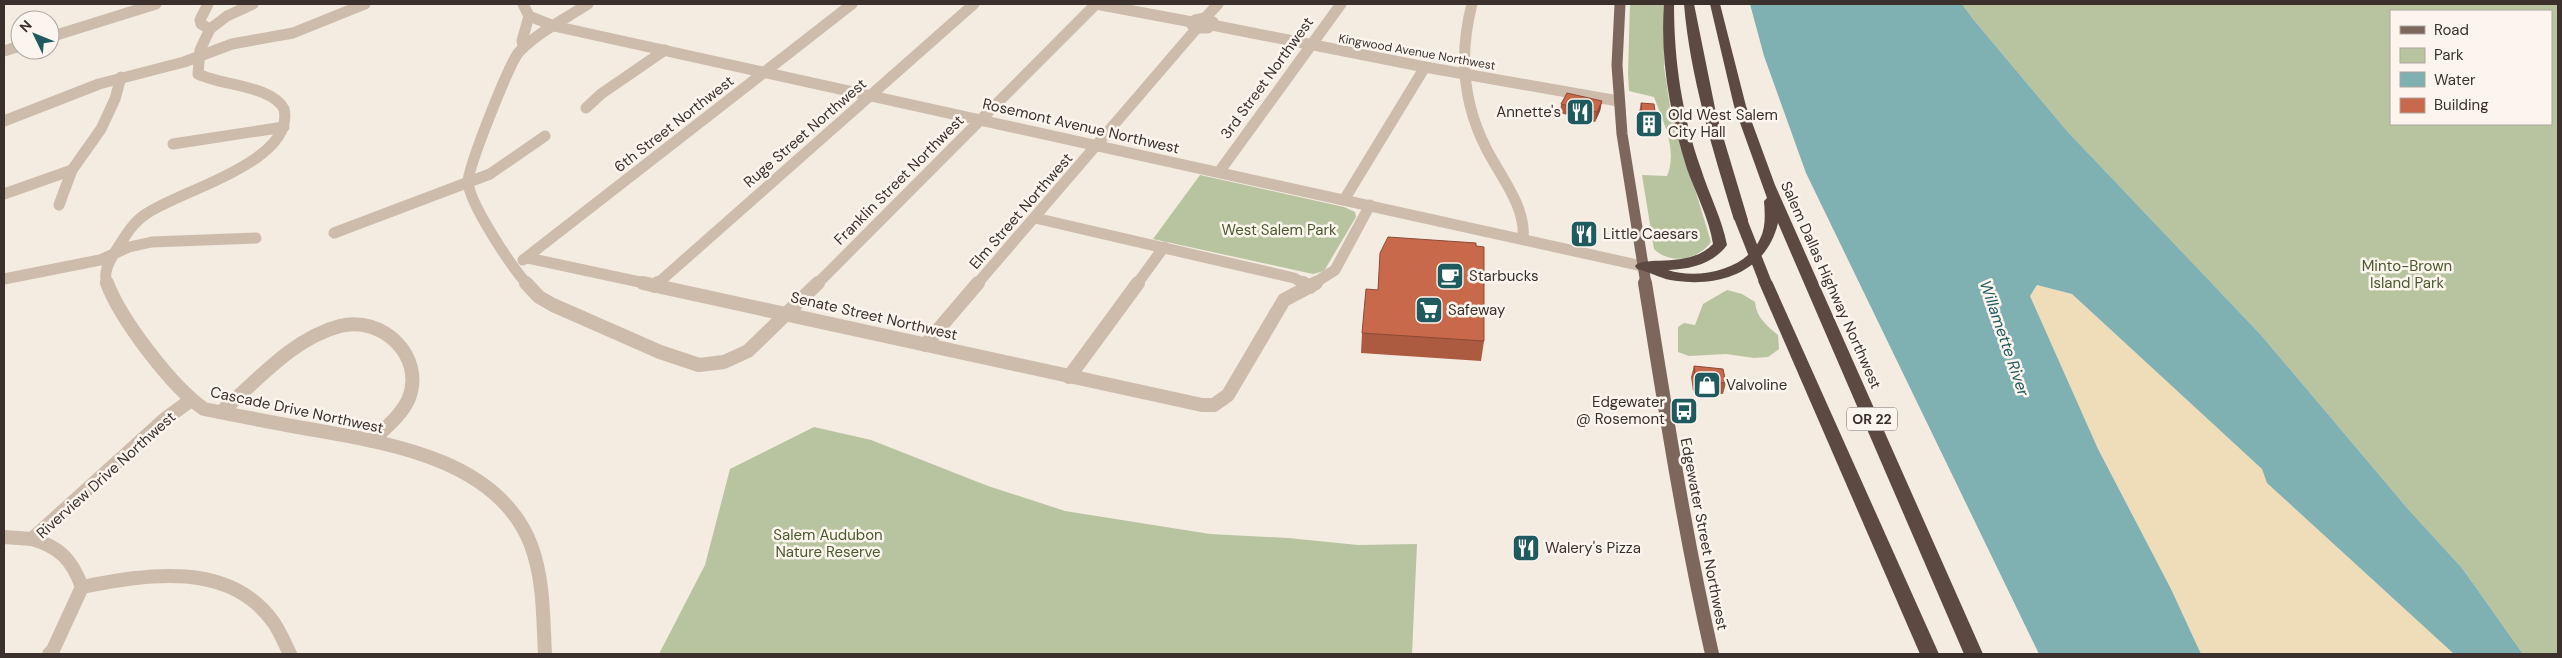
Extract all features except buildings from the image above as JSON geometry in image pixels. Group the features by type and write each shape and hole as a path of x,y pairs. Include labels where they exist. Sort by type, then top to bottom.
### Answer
{"highway":[{"path":"1642,266 1698,262 1712,254 1720,245 1716,226 1682,132 1671,82 1668,49 1669,4"},
{"name":"OR 22","path":"1689,4 1709,112 1741,220 1764,281 1930,654"},
{"name":"Salem Dallas Highway Northwest","path":"1715,4 1740,106 1768,185 1974,654"},
{"name":"OR 22","path":"1642,266 1677,277 1693,277 1719,274 1747,264 1761,253 1770,233 1772,204 1768,185"}],"main road":[{"name":"Edgewater Street Northwest","path":"1620,4 1617,65 1618,101 1642,266 1689,553 1712,654"}],"street":[{"path":"60,34 156,4"},
{"path":"208,4 200,20 201,24 210,29"},
{"path":"173,144 284,126 286,115 283,105 274,98 259,92 208,80 198,74 196,67 198,56 210,29 220,20 253,4"},
{"path":"4,121 121,77 198,56 232,44 305,29 364,4"},
{"path":"522,4 529,16 522,41 523,46"},
{"path":"468,182 477,148 517,54 523,46 588,4"},
{"name":"6th Street Northwest","path":"512,265 528,258 852,4"},
{"name":"Ruge Street Northwest","path":"655,286 974,4"},
{"path":"1096,4 1195,25 1209,22 1218,4"},
{"name":"Franklin Street Northwest","path":"468,182 482,217 512,265 527,285 553,305 660,352 699,365 724,362 748,352 788,314 1096,4"},
{"name":"3rd Street Northwest","path":"1219,172 1342,4"},
{"path":"1472,4 1464,46 1463,73 1476,126 1521,214 1524,228 1523,238"},
{"name":"Rosemont Avenue Northwest","path":"529,16 554,26 1523,238 1642,266"},
{"name":"Kingwood Avenue Northwest","path":"1209,22 1312,45 1425,67 1618,101"},
{"name":"Elm Street Northwest","path":"926,345 1098,145 1195,25"},
{"path":"586,108 601,94 665,50"},
{"path":"1344,200 1425,67"},
{"path":"59,205 72,170 101,129 115,99 121,77"},
{"name":"Cascade Drive Northwest","path":"284,126 268,148 249,163 148,212 132,226 107,268 105,278 112,301 191,400 204,409 372,441 440,460 485,485 508,508 524,529 536,558 545,654"},
{"path":"334,233 490,174 545,136"},
{"path":"4,194 72,170"},
{"path":"1034,218 1294,278 1310,287 1326,279 1335,270 1370,205"},
{"path":"4,279 100,260 129,248 152,242 256,238"},
{"path":"1069,377 1164,247"},
{"name":"Senate Street Northwest","path":"528,258 1202,405 1214,405 1228,395 1284,300 1294,292 1310,287"},
{"path":"221,412 293,351 312,338 346,324 360,323 372,325 390,336 403,351 413,371 409,397 398,414 372,441"},
{"name":"Riverview Drive Northwest","path":"32,539 165,420 191,400"},
{"path":"4,537 32,539"},
{"name":"Riverview Drive Northwest","path":"32,539 48,543 66,553 82,587"},
{"path":"49,654 53,650 82,587 136,576 168,573 205,576 230,585 264,608 282,632 290,654"}],"green space":[{"path":"1630,4 1664,4 1664,67 1670,107 1711,242 1699,253 1684,258 1668,257 1654,249 1642,175 1667,176 1671,156 1668,136 1654,97 1629,91"},
{"name":"Minto-Brown Island Park","path":"1962,4 2558,4 2558,654 2523,654 2462,568 2408,509 2261,335 2067,131"},
{"name":"West Salem Park","path":"1200,175 1344,207 1355,212 1356,217 1324,271 1313,274 1153,239"},
{"path":"1727,290 1742,294 1755,302 1760,317 1778,335 1779,349 1768,357 1754,358 1726,354 1689,356 1678,352 1678,327 1684,323 1695,325 1703,304"},
{"name":"Salem Audubon Nature Reserve","path":"814,427 871,440 988,486 1065,511 1210,534 1288,538 1358,545 1417,544 1412,654 659,654 705,565 730,469"}],"sand":[{"path":"2037,285 2072,294 2262,469 2267,483 2454,654 2201,654 2171,589 2098,449 2030,296"}],"water":[{"name":"Willamette River","path":"1750,4 1962,4 2067,131 2261,335 2408,509 2462,568 2523,654 2454,654 2267,483 2262,469 2072,294 2037,285 2030,296 2098,449 2171,589 2201,654 2039,654 1806,173 1764,56"}],"place":[{"name":"Annette's","path":"1580,112"},
{"name":"Old West Salem City Hall","path":"1649,124"},
{"name":"Little Caesars","path":"1584,234"},
{"name":"Starbucks","path":"1450,276"},
{"name":"Safeway","path":"1429,310"},
{"name":"Valvoline","path":"1707,385"},
{"name":"Edgewater @ Rosemont","path":"1684,411"},
{"name":"Walery's Pizza","path":"1526,548"}]}
